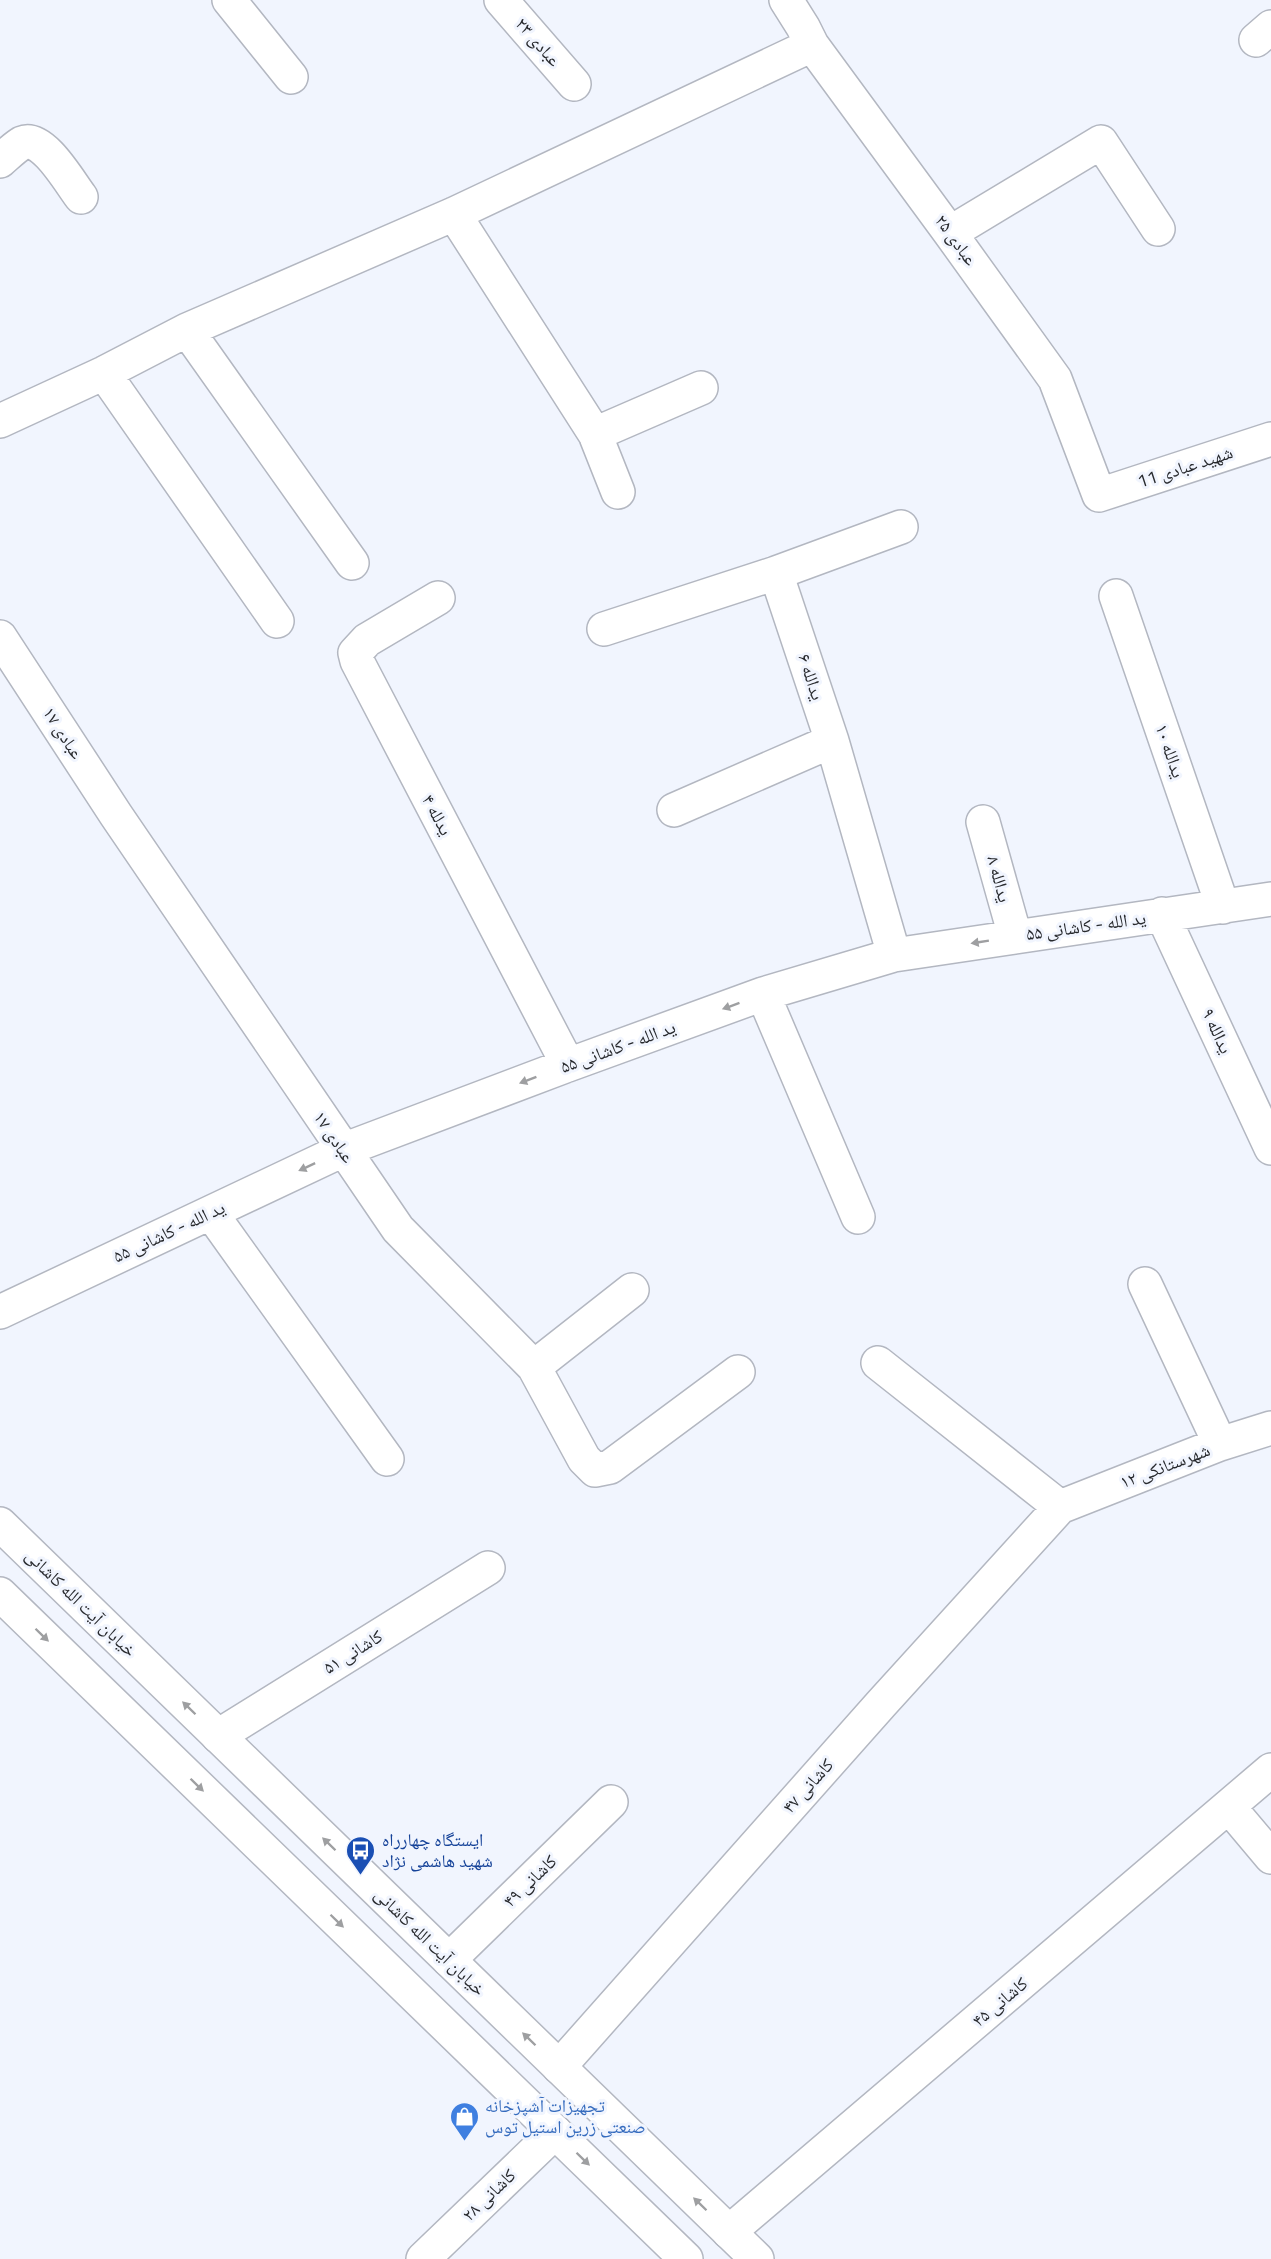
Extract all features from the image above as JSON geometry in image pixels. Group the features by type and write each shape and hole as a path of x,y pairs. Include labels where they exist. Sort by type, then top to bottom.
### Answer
{"street":[{"path":"229,0 291,77"},
{"name":"عبادی ۲۳","path":"501,0 574,84"},
{"name":"عبادی ۲۵","path":"786,0 812,45 1055,379 1099,495"},
{"path":"0,421 104,373 187,330 454,214 812,45"},
{"path":"0,161 23,142 34,142 46,150 81,197"},
{"path":"950,233 1101,142 1158,229"},
{"path":"454,214 595,434 618,492"},
{"path":"187,330 352,563"},
{"path":"104,373 277,621"},
{"path":"595,434 701,388"},
{"name":"شهید عبادی 11","path":"1099,495 1271,439"},
{"path":"604,629 776,573 901,527"},
{"name":"یدالله ۶","path":"776,573 832,741 894,955"},
{"name":"یدالله ۱۰","path":"1116,596 1223,907"},
{"name":"یدلله ۴","path":"438,598 367,640 355,654 357,662 568,1065"},
{"name":"عبادی ۱۷","path":"0,637 123,825 398,1229 534,1367 584,1459 595,1470 610,1467 738,1372"},
{"path":"674,810 832,741"},
{"name":"یدالله ۸","path":"983,822 1015,936"},
{"name":"ید الله - کاشانی ۵۵","path":"0,1312 343,1150 763,994 894,955 1271,899"},
{"name":"یدالله ۹","path":"1162,914 1271,1148"},
{"path":"763,994 858,1217"},
{"path":"211,1213 387,1459"},
{"path":"1145,1284 1220,1444"},
{"path":"534,1367 632,1290"},
{"path":"878,1363 1060,1507"},
{"name":"شهرستانکی ۱۲","path":"1060,1507 1220,1444 1271,1428"},
{"name":"کاشانی ۴۷","path":"559,2067 881,1704 1060,1507"},
{"name":"خیابان آیت الله کاشانی","path":"0,1524 757,2259"},
{"name":"کاشانی ۵۱","path":"218,1736 488,1568"},
{"path":"0,1594 686,2259"},
{"name":"کاشانی ۴۵","path":"729,2232 1271,1770"},
{"name":"کاشانی ۴۹","path":"449,1960 611,1802"},
{"path":"1229,1807 1271,1857"},
{"name":"کاشانی ۲۸","path":"423,2259 555,2132"}],"place":[{"name":"ایستگاه چهارراه شهید هاشمی نژاد","path":"361,1876"},
{"name":"تجهیزات آشپزخانه صنعتی زرین استیل توس","path":"464,2142"}]}
